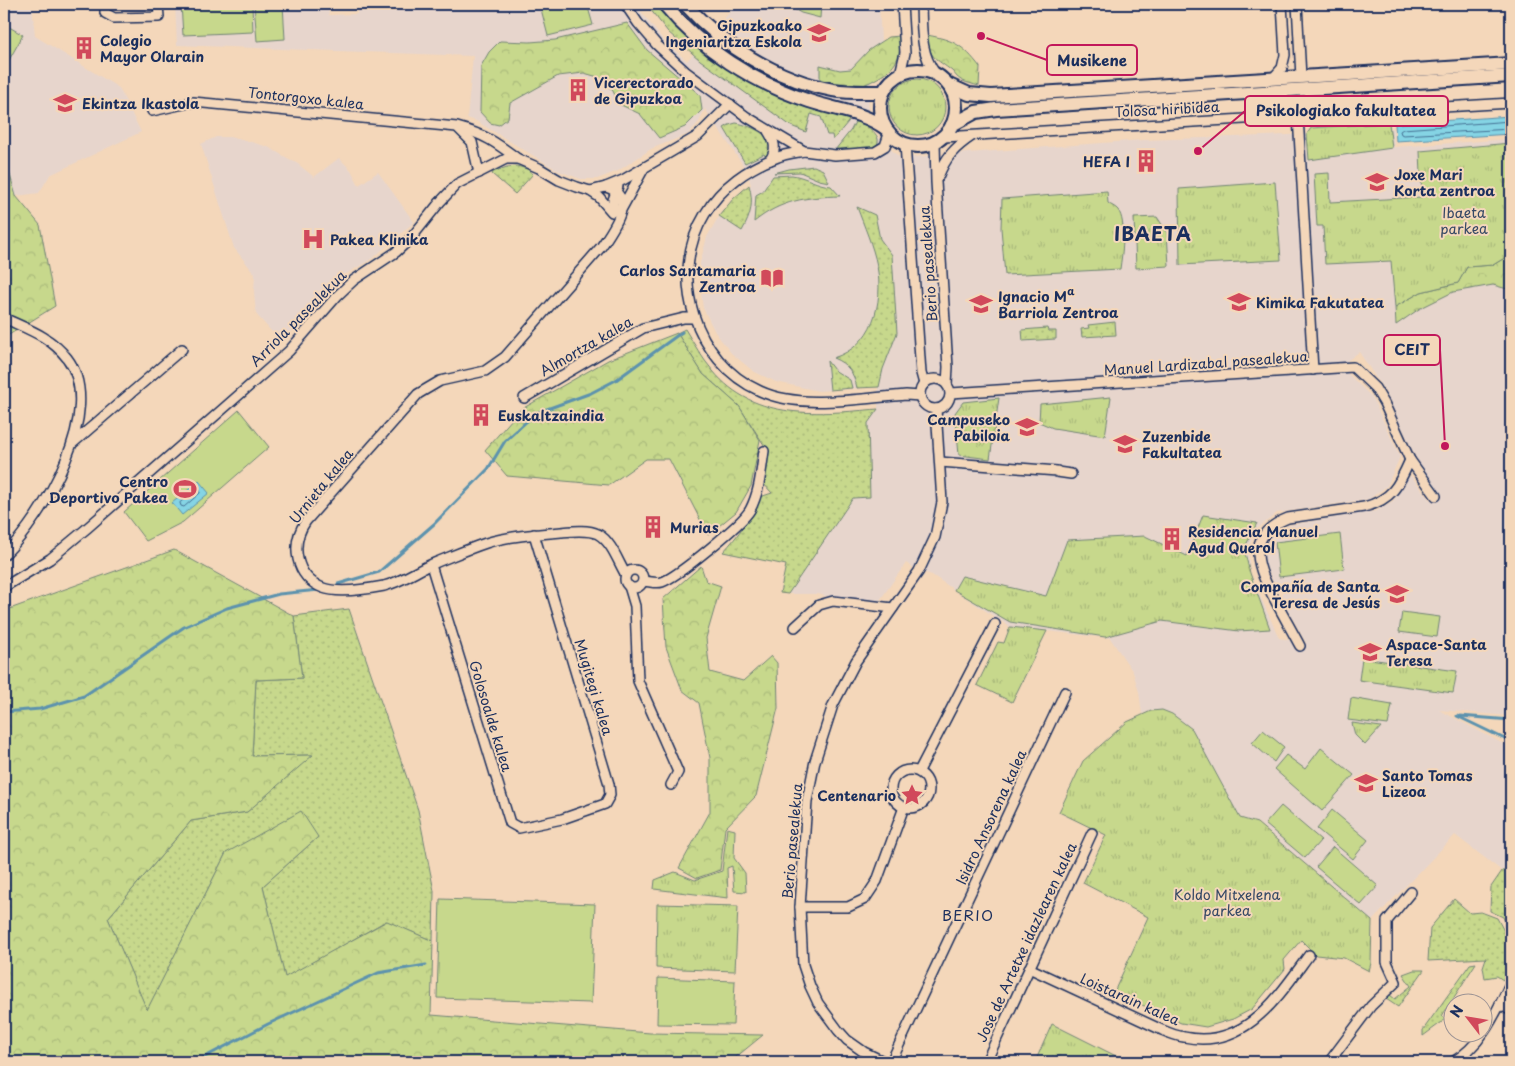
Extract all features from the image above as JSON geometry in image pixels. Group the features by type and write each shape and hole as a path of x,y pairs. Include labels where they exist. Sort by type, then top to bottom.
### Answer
{"main road":[{"path":"664,4 686,28 713,51 756,78 794,96 873,120 887,131 905,144 920,146 939,140 952,126 956,118 956,100 949,85 935,73 921,69 907,71 893,78 883,92 880,102 880,112 887,131"},
{"path":"684,4 722,38 750,57 792,78 833,90 883,92"},
{"name":"Tolosa hiribidea","path":"949,85 969,94 991,96 1511,64"},
{"name":"Tolosa hiribidea","path":"952,126 968,116 984,110 1511,76"}],"street":[{"path":"104,4 105,13 114,18 159,17 158,4"},
{"path":"625,4 656,45 685,71 767,130 804,151"},
{"path":"900,74 905,54 902,4"},
{"path":"921,4 924,50 935,73"},
{"path":"1273,78 1282,68 1285,55 1282,4"},
{"path":"1297,4 1301,77"},
{"name":"Tontorgoxo kalea","path":"152,112 193,102 457,127 490,138 518,159"},
{"name":"Tolosa hiribidea","path":"939,140 972,135 1511,103"},
{"path":"590,191 623,180 698,136 730,104"},
{"path":"1298,116 1313,370"},
{"path":"457,127 472,142 479,172"},
{"path":"767,130 774,140 775,148 770,160"},
{"path":"887,131 885,146 875,152 835,155 804,151 779,156 747,171 715,200 705,214 698,228 690,258 688,288 694,318 716,358 730,372 744,382 775,397 804,401 906,395 920,396"},
{"path":"936,182 944,162 952,152 972,135"},
{"name":"Berio pasealekua","path":"939,140 936,182 949,388"},
{"name":"Berio pasealekua","path":"905,144 921,373 924,384"},
{"name":"Arriola pasealekua","path":"4,587 50,559 94,523 289,351 336,296 354,280 396,252 412,237 448,192 457,184 506,159 518,159"},
{"path":"518,159 539,168 559,180 590,191 612,210"},
{"name":"Urnieta kalea","path":"626,574 610,544 598,534 582,531 534,534 486,543 384,586 339,591 322,588 310,579 299,563 296,547 298,537 306,522 418,394 440,381 485,371 505,357 601,247 611,232 644,168"},
{"path":"611,232 612,210 616,190 623,180"},
{"path":"606,187 616,190 621,197 622,208 612,210"},
{"path":"4,318 37,332 53,342 68,359 76,375 79,393 79,410 73,443 44,502 25,530 4,555"},
{"name":"Almortza kalea","path":"524,398 643,328 684,318 694,318"},
{"path":"73,443 182,349"},
{"name":"Manuel Lardizabal pasealekua","path":"949,388 1353,367 1375,388 1388,411 1410,460 1436,496"},
{"path":"931,380 940,380 949,388 950,400 946,405 936,409 932,409 924,404 920,396 924,384 931,380"},
{"name":"Berio pasealekua","path":"885,1062 864,1052 847,1040 818,1003 803,965 800,907 807,801 815,761 833,705 856,661 923,565 935,537 942,502 936,409"},
{"path":"629,586 637,587 643,581 661,582 683,570 728,532 749,511 759,486 764,451"},
{"path":"1300,646 1267,584 1258,560 1259,542 1264,533 1279,521 1288,518 1364,507 1386,499 1403,476 1410,460"},
{"path":"940,462 1056,471 1071,474"},
{"name":"Mugitegi kalea","path":"534,534 606,774 610,795 605,804 562,819"},
{"name":"Golosoalde kalea","path":"431,565 510,823 519,828 562,819"},
{"path":"643,581 642,575 638,571 632,570 626,574 626,580 635,606 638,681 678,772 671,785"},
{"path":"795,627 819,605 833,601 893,608"},
{"path":"919,771 995,624"},
{"name":"Isidro Ansorena kalea","path":"891,1062 1064,692"},
{"path":"908,769 919,771 926,777 930,785 929,796 921,806 911,809 904,808 894,799 891,793 893,780 902,771 908,769"},
{"path":"800,907 848,907 865,899 877,881 904,808"},
{"name":"Jose de Artetxe idazlearen kalea","path":"986,1062 1092,833"},
{"path":"1329,1062 1371,1006 1396,982 1386,962 1387,921 1411,892"},
{"name":"Loistarain kalea","path":"1029,968 1162,1030 1184,1038 1206,1039 1234,1033 1251,1024 1274,1003 1309,955"},
{"path":"1453,1062 1470,1049 1484,1033 1511,982"},
{"path":"1500,1004 1511,1011"},
{"path":"1337,1062 1340,1048"}],"shaded area":[{"name":"Ekintza Ikastola","path":"4,4 32,4 35,36 119,88 141,132 50,175 39,193 16,196 4,154"},
{"path":"175,4 328,4 329,15 357,14 357,4 635,4 664,41 687,61 737,4 879,4 883,75 870,83 867,126 900,158 1143,140 1289,135 1393,128 1394,147 1511,139 1511,716 1439,710 1511,748 1511,870 1502,871 1455,835 1372,921 1258,823 1240,818 1192,729 1172,714 1151,711 1142,714 1139,692 1133,672 1110,638 1010,627 932,575 919,571 906,563 880,600 832,598 818,594 788,594 853,498 870,496 868,423 878,409 878,387 819,391 776,382 753,371 731,353 715,332 703,308 700,263 707,237 716,221 733,200 751,185 747,171 705,109 699,122 688,134 651,149 618,171 597,179 581,179 559,171 476,121 467,118 473,56 177,45","holes":["1359,352 1386,393 1418,462 1440,492 1430,500 1411,476 1407,478 1393,501 1376,511 1289,525 1271,536 1264,549 1266,567 1273,581 1285,586 1281,597 1306,643 1294,648 1290,640 1279,638 1250,573 1248,548 1257,529 1277,513 1369,499 1387,486 1400,457 1372,397 1348,374 1347,361"]},
{"name":"Pakea Klinika","path":"216,137 229,137 268,147 298,164 314,177 339,158 351,170 359,185 378,172 414,222 373,258 343,276 285,339 271,331 256,314 255,274 234,248 201,144"}],"green space":[{"path":"181,4 252,4 253,32 183,35"},
{"path":"254,4 283,4 285,39 257,41"},
{"path":"564,4 587,4 593,25 548,36 541,9"},
{"path":"646,4 659,4 788,100 849,119 848,122 833,140 832,135 827,135 821,117 811,114 806,132 791,126 700,60 668,32"},
{"path":"785,4 821,4 820,18 801,13"},
{"path":"627,23 647,50 700,95 702,110 685,127 659,138 640,114 619,104 613,91 598,77 584,73 558,76 510,103 508,118 499,125 490,123 480,112 481,66 489,52 500,41 530,42 555,40"},
{"path":"4,24 23,35 4,69"},
{"path":"927,35 951,42 968,53 980,67 979,86 960,79 937,60 929,48"},
{"path":"900,36 898,58 892,68 874,80 852,87 820,81 820,65 840,70 851,69 869,50 889,37"},
{"path":"912,79 922,79 937,87 943,96 945,107 943,118 937,127 922,135 912,135 901,130 894,123 889,112 889,102 894,91 901,84"},
{"path":"856,120 877,136 878,140 874,149 836,152 835,150 851,130"},
{"path":"736,123 757,130 768,139 771,144 766,157 764,154 745,163 724,128"},
{"path":"1389,123 1392,148 1309,160 1307,134 1311,128"},
{"name":"Ibaeta parkea","path":"1511,143 1511,254 1493,265 1467,267 1458,283 1421,292 1395,307 1391,261 1325,264 1323,226 1317,226 1314,174 1329,173 1330,202 1422,197 1420,151"},
{"path":"4,154 16,196 40,225 55,306 4,338"},
{"path":"517,166 527,169 533,174 515,194 492,174 507,167"},
{"path":"814,166 823,170 829,182 800,172 774,173 789,169"},
{"path":"792,175 831,186 840,196 816,197 784,204 754,222 756,195 763,191 773,176"},
{"path":"1275,182 1281,260 1180,265 1179,189"},
{"path":"749,185 751,209 742,231 719,216 733,199"},
{"path":"1107,191 1108,203 1116,208 1121,215 1123,238 1120,269 1005,275 1001,228 1002,199"},
{"path":"857,207 875,215 880,239 892,255 897,333 883,369 879,387 857,388 849,370 843,363 833,358 847,352 858,344 873,321 877,308 879,280 877,266"},
{"path":"1157,217 1167,232 1169,266 1136,268 1134,218"},
{"path":"1511,254 1511,290 1493,285 1453,292 1419,309 1396,325 1395,307 1421,292 1458,283 1467,267 1493,265"},
{"path":"1115,322 1116,335 1082,337 1081,329 1089,328 1088,325"},
{"path":"1047,328 1048,331 1056,331 1056,339 1023,341 1022,330"},
{"path":"685,329 713,371 730,387 748,399 768,407 811,413 878,409 868,423 870,497 853,498 788,594 780,593 786,565 723,552 744,526 760,497 772,493 762,482 768,451 739,406 703,374 677,333"},
{"path":"677,333 703,374 739,406 760,440 751,486 736,512 708,535 669,459 646,459 609,485 507,476 485,450 520,410 608,360"},
{"path":"827,361 834,370 850,380 852,388 830,390"},
{"path":"1111,397 1105,436 1053,428 1039,422 1040,404"},
{"path":"999,398 990,459 959,455 955,413 963,402"},
{"name":"Centro Deportivo Pakea","path":"239,410 269,447 183,522 146,541 124,512"},
{"path":"1203,515 1257,523 1244,549 1250,573 1270,629 1239,631 1162,621 1105,637 1010,622 954,590 962,576 1046,596 1067,540 1145,536 1187,556"},
{"path":"1340,534 1344,569 1279,577 1275,542"},
{"path":"174,550 294,616 302,678 256,680 252,756 313,755 247,812 191,821 108,918 147,1010 226,853 301,811 318,837 263,886 285,977 387,921 433,941 431,1015 650,1033 763,1035 730,1062 4,1062 4,611"},
{"path":"701,566 706,581 721,586 706,638 710,672 743,681 771,656 777,663 778,708 756,796 725,828 720,870 697,878 679,868 710,812 710,758 699,703 682,690 666,647 663,599"},
{"path":"349,609 418,810 434,891 433,941 386,921 285,978 263,886 318,837 226,853 147,1011 108,918 191,821 247,812 312,755 252,756 256,680 302,678 294,616"},
{"path":"1402,612 1440,617 1437,637 1399,632"},
{"path":"1010,627 1047,631 1012,702 977,685 998,642 1004,643"},
{"path":"1362,658 1457,671 1453,693 1359,680"},
{"path":"1351,698 1392,705 1388,725 1348,720"},
{"name":"Koldo Mitxelena parkea","path":"1162,710 1172,714 1192,729 1240,818 1257,823 1372,921 1371,963 1369,971 1344,958 1316,955 1301,940 1284,960 1285,969 1252,1009 1233,1019 1206,1027 1181,1023 1114,992 1148,917 1083,883 1106,835 1059,812 1083,761 1127,722 1151,711"},
{"path":"1352,723 1381,727 1365,745 1355,735"},
{"path":"1263,730 1284,747 1274,762 1252,743"},
{"path":"1321,748 1354,775 1322,811 1274,769 1286,755 1305,769"},
{"path":"1281,806 1321,840 1305,858 1265,824"},
{"path":"1332,810 1368,840 1353,859 1317,829"},
{"path":"727,828 735,830 734,858 745,873 746,892 734,891 732,866 727,868 728,898 654,889 655,880 675,872 695,880 722,871"},
{"path":"1333,847 1378,886 1361,905 1316,867"},
{"path":"1511,870 1511,934 1503,917 1490,911 1491,887 1502,871"},
{"path":"440,899 595,904 591,1003 437,998"},
{"path":"1454,899 1470,913 1481,912 1497,918 1511,944 1511,964 1503,980 1497,976 1485,978 1483,967 1486,958 1428,961 1430,928"},
{"path":"657,904 738,906 735,971 656,968"},
{"path":"1476,963 1456,994 1449,994 1470,964"},
{"path":"1414,970 1424,970 1398,1007 1386,999 1390,995 1395,999 1411,986 1403,974"},
{"path":"658,978 735,981 733,1025 657,1024"},
{"path":"1442,1003 1442,1022 1423,1036 1423,1030"},
{"path":"1052,1024 1120,1058 1123,1062 1035,1062"}],"water":[{"path":"1511,116 1511,134 1396,141 1395,124"},
{"path":"199,481 209,493 182,515 172,503"}],"waterway":[{"path":"338,584 379,572 434,524 488,469 505,441 536,413 591,393 616,380 682,332"},
{"path":"4,712 40,709 84,696 184,627 227,608 279,594 319,590"},
{"path":"1457,716 1511,742"},
{"path":"1460,716 1511,720"},
{"path":"193,1062 268,1024 378,973 426,965"}],"place":[{"name":"Gipuzkoako Ingeniaritza Eskola","path":"819,33"},
{"name":"Musikene","path":"981,36"},
{"name":"Colegio Mayor Olarain","path":"84,48"},
{"name":"Vicerectorado de Gipuzkoa","path":"578,90"},
{"name":"Ekintza Ikastola","path":"65,103"},
{"name":"Psikologiako fakultatea","path":"1198,151"},
{"name":"HEFA I","path":"1146,161"},
{"name":"Joxe Mari Korta zentroa","path":"1377,182"},
{"name":"Pakea Klinika","path":"313,239"},
{"name":"Carlos Santamaria Zentroa","path":"772,278"},
{"name":"Kimika Fakutatea","path":"1239,302"},
{"name":"Ignacio Mª Barriola Zentroa","path":"981,304"},
{"name":"Euskaltzaindia","path":"481,415"},
{"name":"Campuseko Pabiloia","path":"1027,427"},
{"name":"Zuzenbide Fakultatea","path":"1125,444"},
{"name":"CEIT","path":"1445,446"},
{"name":"Centro Deportivo Pakea","path":"185,489"},
{"name":"Murias","path":"653,527"},
{"name":"Residencia Manuel Agud Querol","path":"1172,539"},
{"name":"Compañía de Santa Teresa de Jesús","path":"1397,594"},
{"name":"Aspace-Santa Teresa","path":"1370,652"},
{"name":"Santo Tomas Lizeoa","path":"1366,783"},
{"name":"Centenario","path":"912,795"}],"district":[{"name":"IBAETA","path":"1153,233"},
{"name":"BERIO","path":"968,914"}]}
